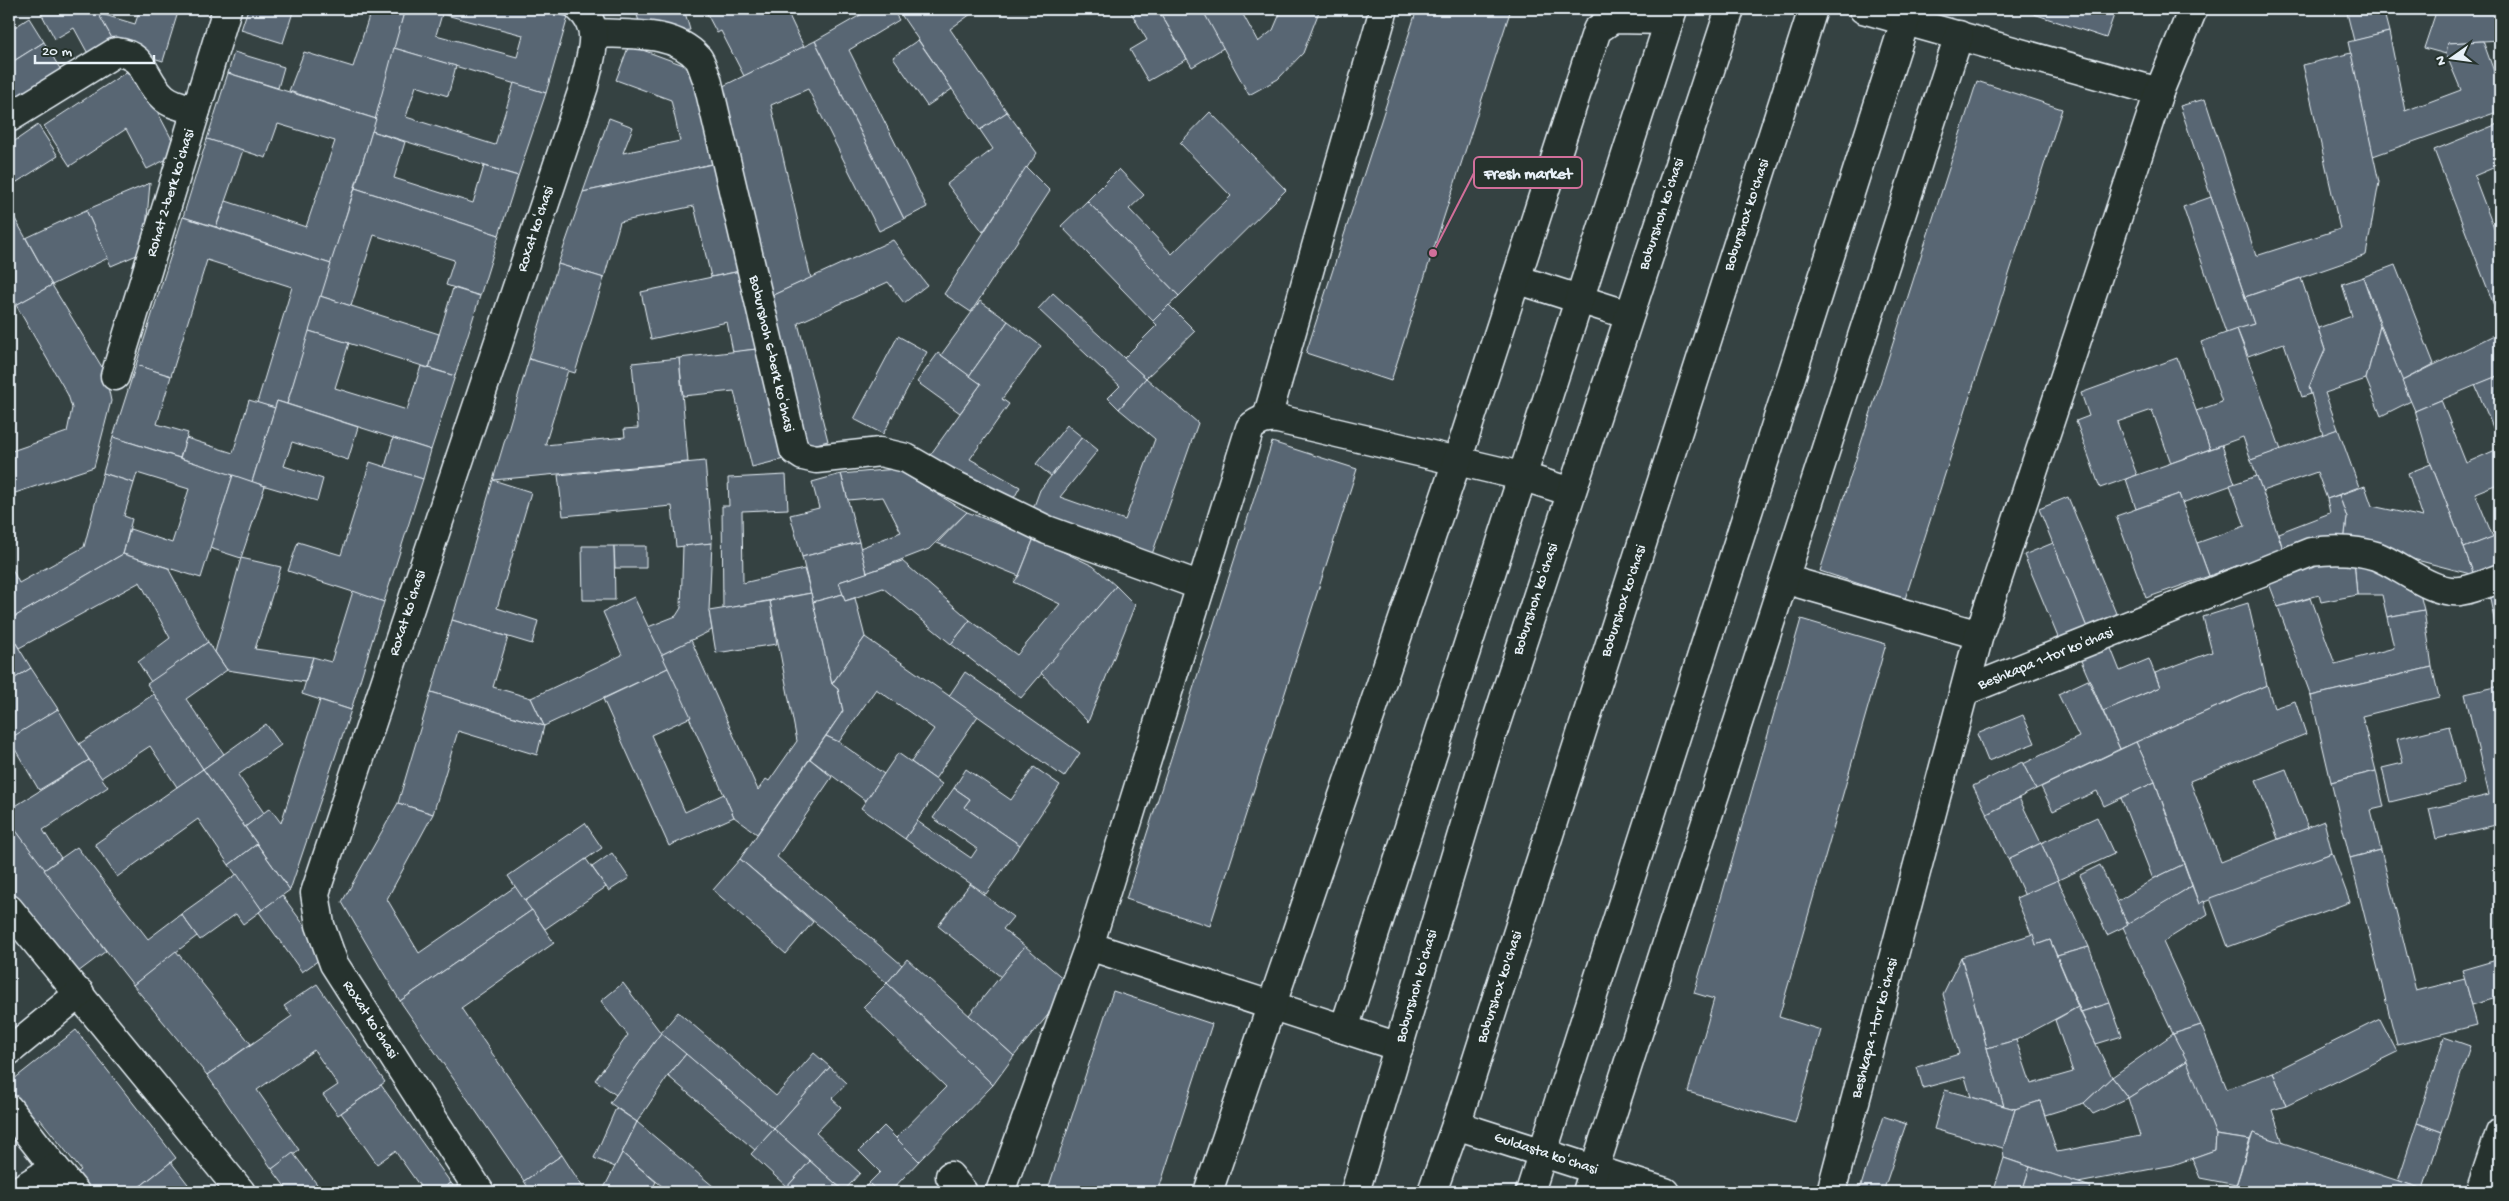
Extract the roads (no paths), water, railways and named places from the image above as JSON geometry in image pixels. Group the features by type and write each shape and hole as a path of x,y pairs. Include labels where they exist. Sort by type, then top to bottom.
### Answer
{"street":[{"name":"Rohat 2-berk koʻchasi","path":"115,376 227,9"},
{"path":"580,9 589,16 595,32"},
{"path":"1267,418 1384,9"},
{"name":"Boburshoh koʻchasi","path":"1355,1192 1489,744 1730,9"},
{"name":"Boburshox ko'chasi","path":"1432,1192 1456,1125 1813,9"},
{"path":"1863,9 1907,15 1958,35 2159,92"},
{"path":"1966,691 1978,635 2159,92 2192,9"},
{"path":"1208,1192 1457,461 1597,30 1613,19 1671,14 1344,1029"},
{"path":"1530,1192 1907,15"},
{"name":"Boburshoh 6-berk koʻchasi","path":"595,32 660,37 681,43 699,59 707,79 794,450 803,456 816,459 880,452 906,458 946,481 1046,530 1201,586"},
{"name":"Roxat koʻchasi","path":"480,1192 334,964 320,925 315,893 584,86 595,32"},
{"path":"1591,1181 1958,35"},
{"path":"9,118 116,52 128,53 136,58 163,98 196,110"},
{"path":"1516,280 1629,314"},
{"path":"1000,1192 1089,946 1250,428 1257,422 1267,418 1278,419 1521,476 1571,492"},
{"name":"Beshkapa 1-tor koʼchasi","path":"1831,1192 1966,691 2311,552 2348,551 2376,556 2438,587 2459,591 2481,586 2500,578"},
{"path":"1784,579 1978,635"},
{"path":"9,910 80,993 241,1192"},
{"path":"1089,946 1399,1047"},
{"path":"9,1051 80,993"},
{"path":"9,1109 75,1192"},
{"name":"Guldasta koʻchasi","path":"1456,1125 1542,1153 1591,1181 1665,1192"},
{"path":"2480,1192 2500,1133"},
{"path":"16,1192 55,1168"}],"place":[{"name":"Fresh market","path":"1433,253"}]}
